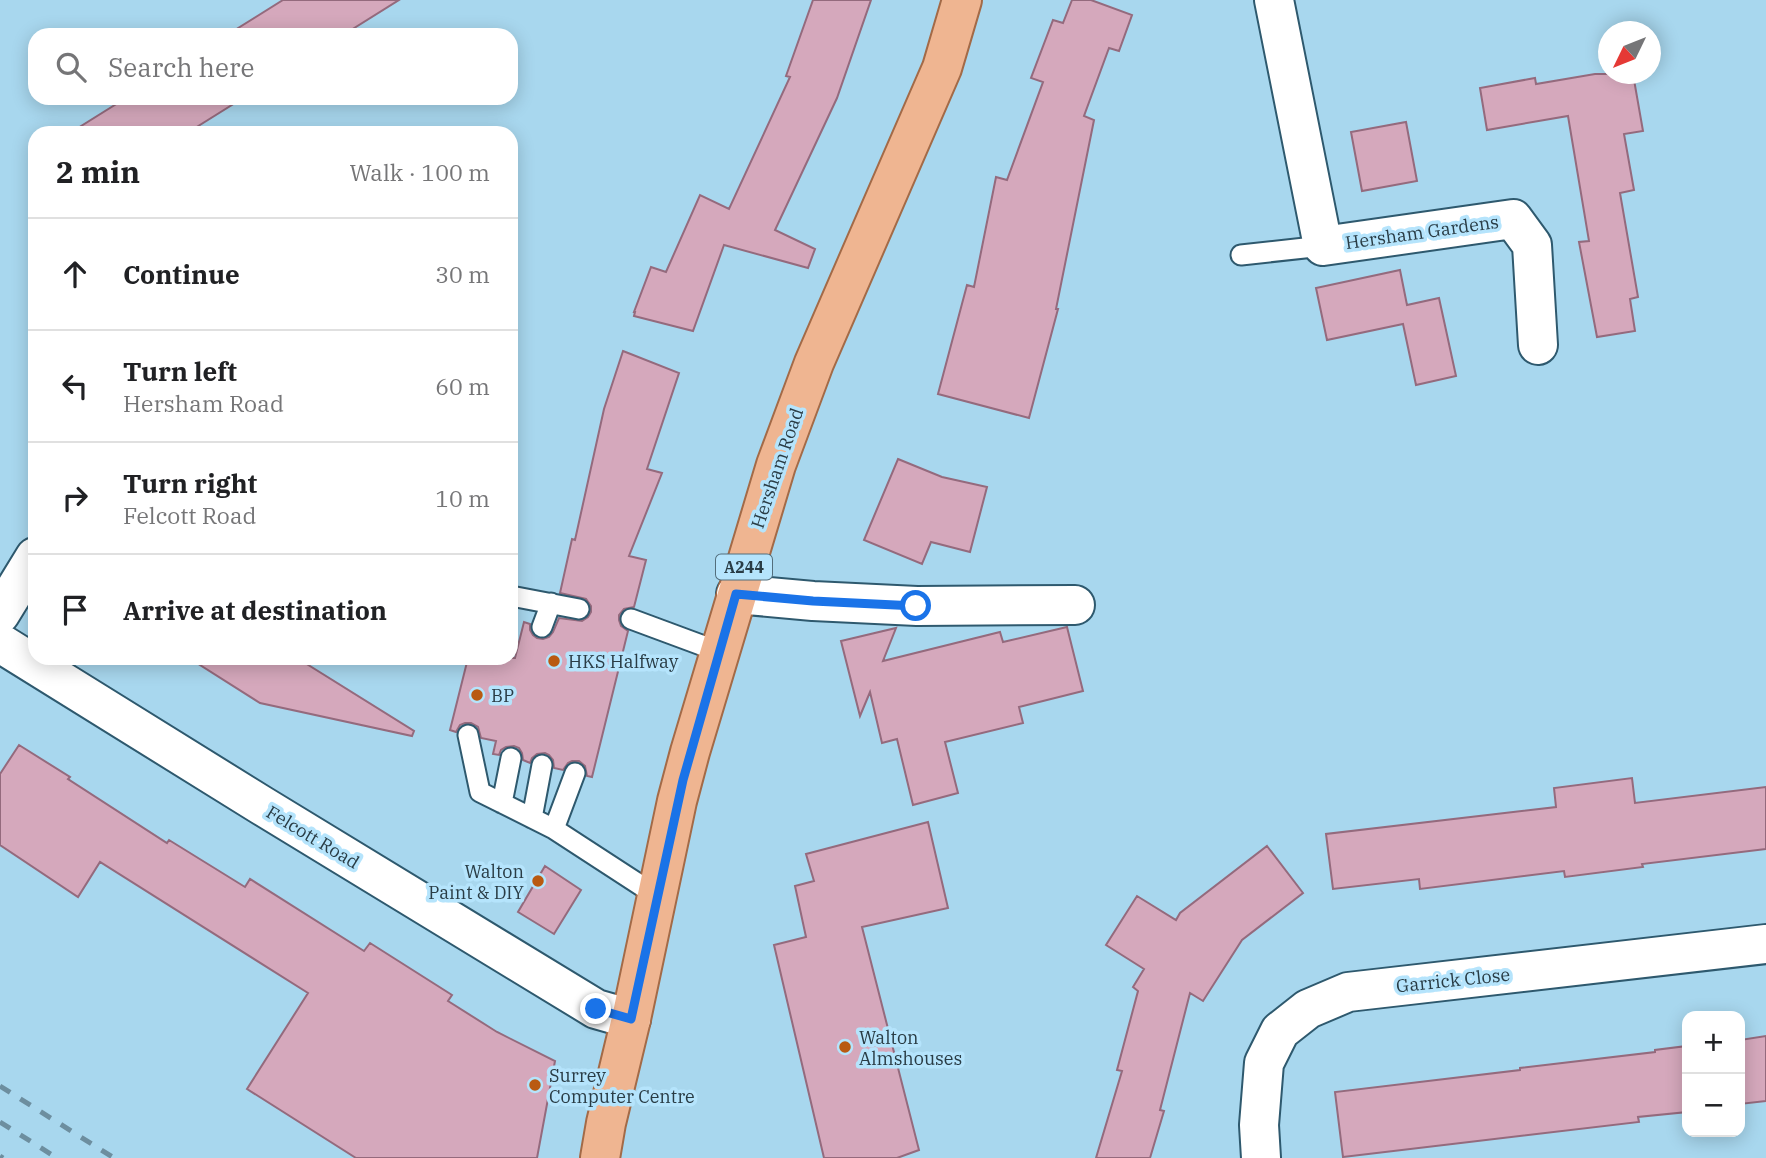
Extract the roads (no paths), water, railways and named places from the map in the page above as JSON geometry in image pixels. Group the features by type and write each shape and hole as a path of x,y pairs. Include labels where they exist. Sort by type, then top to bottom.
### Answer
{"main road":[{"name":"Hersham Road","path":"600,1158 690,752 776,465 804,388 942,68 962,0"}],"street":[{"name":"Hersham Gardens","path":"1274,0 1323,246 1513,219 1532,246 1538,345"},
{"path":"0,614 28,568"},
{"path":"736,594 916,606 1075,605"},
{"name":"Felcott Road","path":"0,643 28,660"},
{"name":"Felcott Road","path":"35,665 261,806 596,1009 631,1019"},
{"name":"Garrick Close","path":"1261,1158 1259,1125 1264,1063 1280,1031 1308,1009 1348,992 1766,944"}],"lane":[{"path":"1241,255 1323,246"},
{"path":"518,597 579,610"},
{"path":"542,626 551,603"},
{"path":"631,619 720,652"},
{"path":"468,734 480,792 554,829 657,896"},
{"path":"502,803 511,758"},
{"path":"532,818 542,765"},
{"path":"554,829 575,773"}],"railway":[{"path":"0,1086 114,1158"},
{"path":"0,1122 57,1158"}],"place":[{"name":"HKS Halfway","path":"554,661"},
{"name":"BP","path":"477,695"},
{"name":"Walton Paint & DIY","path":"538,881"},
{"name":"Walton Almshouses","path":"845,1047"},
{"name":"Surrey Computer Centre","path":"535,1085"}]}
